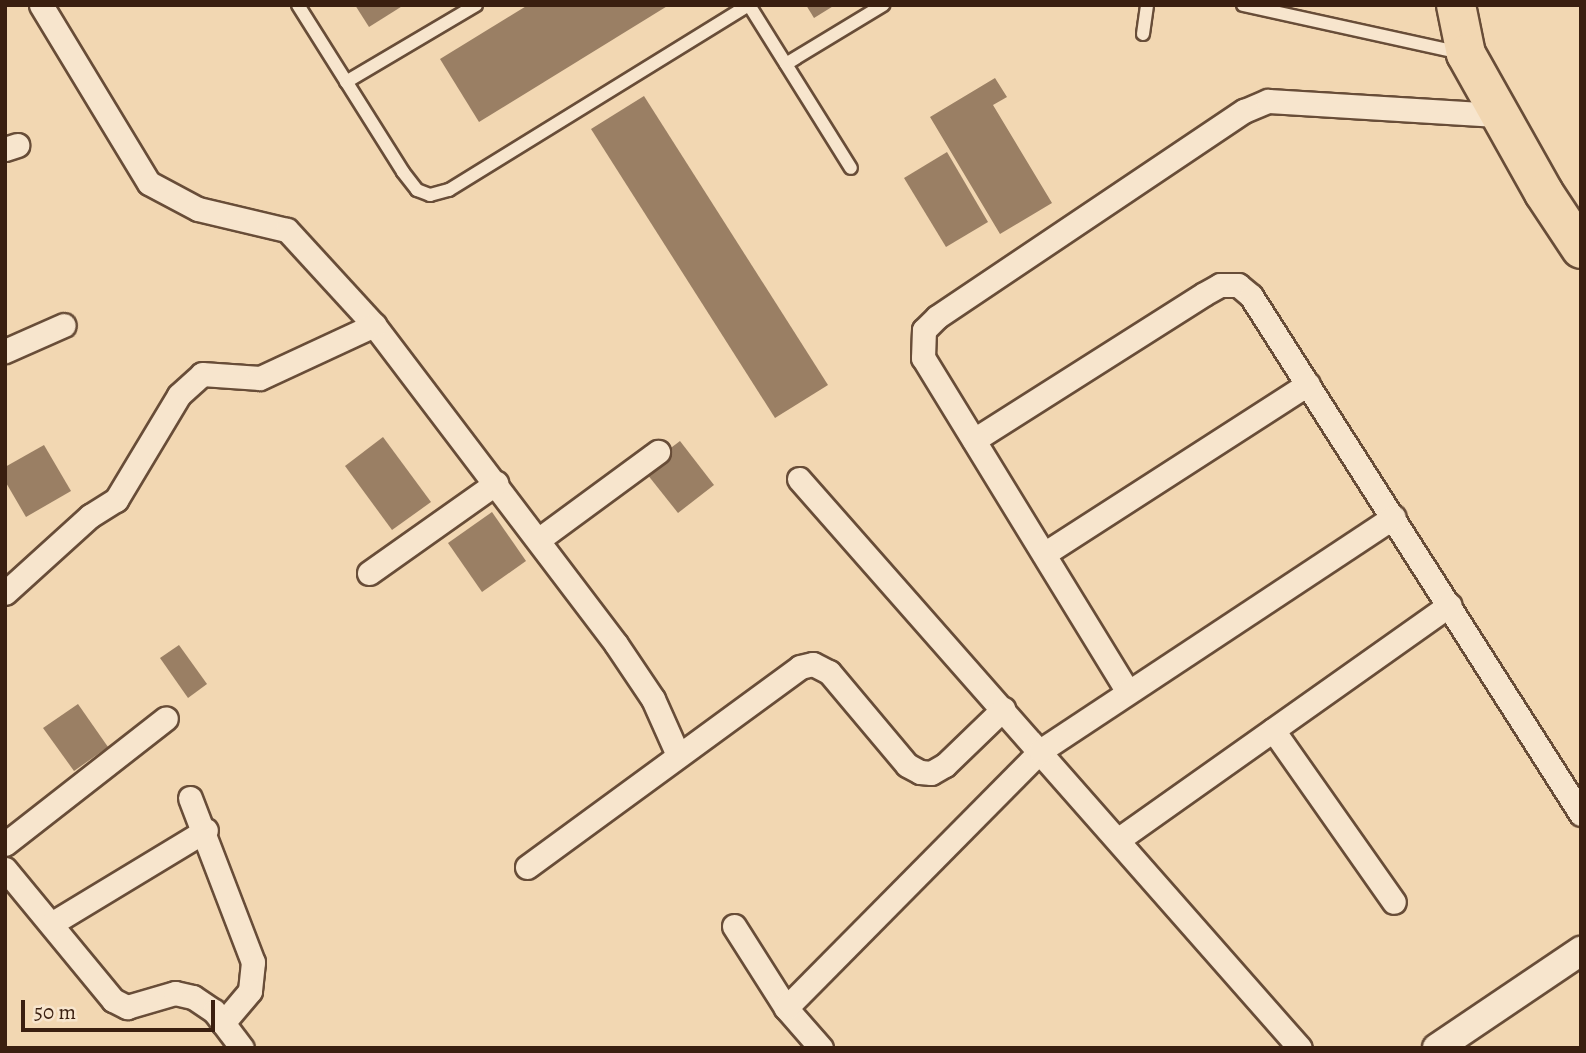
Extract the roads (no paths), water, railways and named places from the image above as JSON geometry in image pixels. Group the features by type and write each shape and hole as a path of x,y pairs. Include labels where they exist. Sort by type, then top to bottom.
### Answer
{"highway":[{"path":"1456,5 1466,54 1498,115 1581,248"}],"street":[{"path":"41,5 149,183 198,209 287,230 374,325 496,483 653,699 678,755"},
{"path":"1128,692 923,358 924,330 937,317 1244,111 1268,101 1498,115"},
{"path":"974,440 1220,285 1238,285 1251,296 1581,814"},
{"path":"5,351 64,325"},
{"path":"5,593 90,516 116,500 179,395 202,374 260,378 374,325"},
{"path":"1044,554 1308,384"},
{"path":"538,540 657,452"},
{"path":"799,480 1119,839 1300,1048"},
{"path":"369,573 496,483"},
{"path":"786,1007 1040,751 1393,517"},
{"path":"1119,839 1450,605"},
{"path":"527,867 788,673 813,664 829,672 906,765 920,772 931,773 945,765 1003,709"},
{"path":"5,844 166,718"},
{"path":"1273,730 1394,902"},
{"path":"190,798 206,830 253,962 250,991 223,1023"},
{"path":"51,923 206,830"},
{"path":"5,869 113,1000 127,1007 175,993 193,997 223,1023 243,1048"},
{"path":"734,926 786,1007 821,1048"},
{"path":"1437,1048 1581,951"}],"lane":[{"path":"298,5 402,172 417,190 430,195 449,190 749,5 851,168"},
{"path":"346,82 476,5"},
{"path":"786,64 883,5"},
{"path":"1143,34 1147,5"},
{"path":"1243,5 1466,54"}]}
